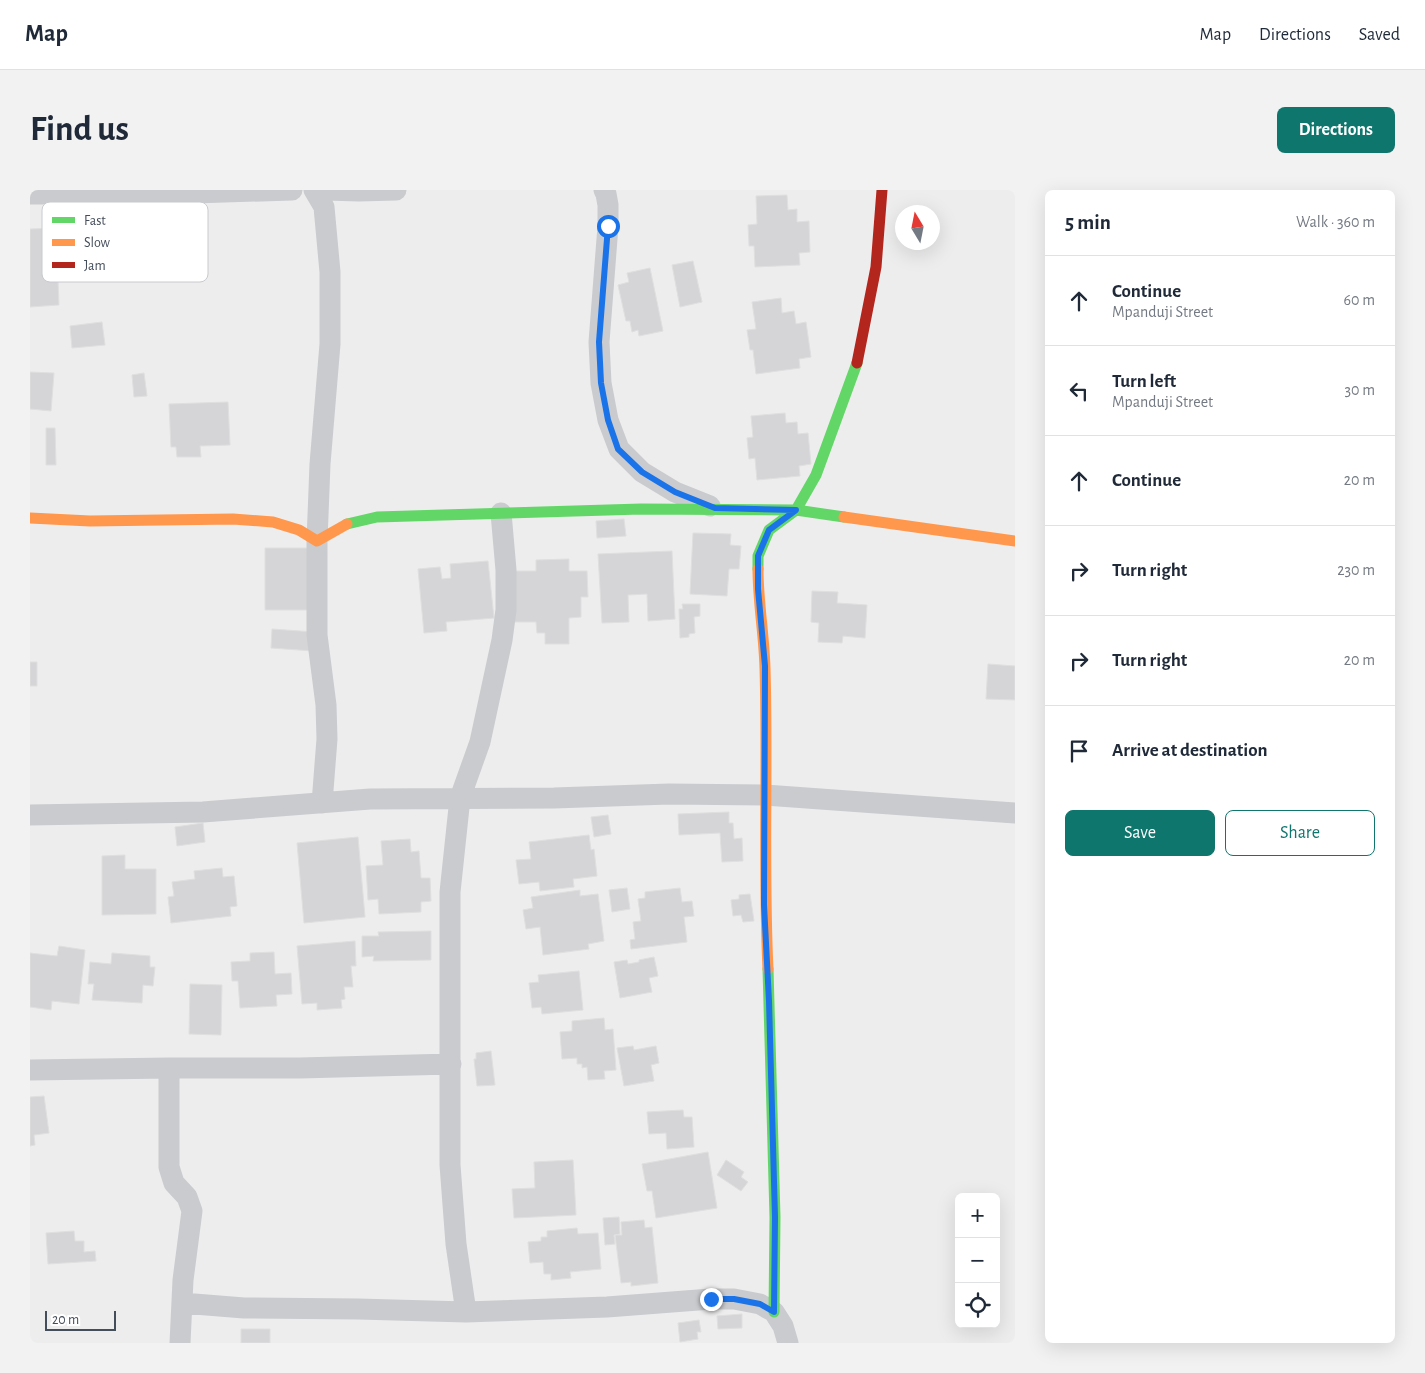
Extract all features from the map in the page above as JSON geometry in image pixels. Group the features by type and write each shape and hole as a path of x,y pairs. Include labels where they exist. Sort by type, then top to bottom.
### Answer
{"street":[{"path":"30,194 162,194 292,190"},
{"path":"314,190 324,207 330,272 330,344 320,464 317,541 317,635 326,705 327,738 322,802"},
{"path":"326,190 396,190"},
{"path":"604,190 608,205 608,226 599,342 601,383 608,420 618,449 642,472 675,492 715,508"},
{"path":"774,1312 775,1217 769,1001 764,905 765,666 758,589 758,556 769,530 796,510 816,475 857,365 876,267 882,190"},
{"path":"317,541 345,525 377,517 715,508 796,510 1015,541"},
{"path":"466,1312 456,1244 450,1164 450,892 460,798 480,742 502,640 506,610 506,570 501,513"},
{"path":"30,518 127,521 233,519 274,522 299,530 317,541"},
{"path":"30,815 203,812 370,798 554,798 669,794 765,795 1015,813"},
{"path":"30,1070 300,1068 451,1064"},
{"path":"169,1068 169,1167 174,1183 187,1197 192,1211 183,1280 182,1335 180,1343"},
{"path":"182,1303 244,1308 466,1312 606,1307 734,1299 760,1304 774,1312 783,1326 788,1343"}],"building":[{"path":"787,195 788,210 797,209 797,222 809,221 810,252 799,253 800,265 755,267 754,246 749,246 748,225 757,224 756,196"},
{"path":"30,229 42,229 42,282 58,282 59,305 30,307"},
{"path":"693,261 702,302 680,307 672,265"},
{"path":"650,268 663,331 639,336 638,330 632,332 630,321 626,321 618,285 629,282 627,273"},
{"path":"781,298 782,313 794,311 796,324 806,322 811,357 799,359 800,368 756,374 753,350 750,350 747,330 756,329 752,302"},
{"path":"102,322 105,345 72,348 70,326"},
{"path":"30,372 54,373 51,411 30,409"},
{"path":"144,373 147,396 134,397 132,375"},
{"path":"228,402 230,445 200,446 201,457 177,457 176,447 171,447 169,404"},
{"path":"785,413 786,423 797,422 798,434 808,433 811,464 799,466 800,476 757,480 755,458 749,459 747,438 753,437 751,416"},
{"path":"46,428 55,428 56,465 46,465"},
{"path":"624,519 626,536 597,538 596,521"},
{"path":"693,533 731,534 730,545 741,546 739,569 729,569 727,596 690,594"},
{"path":"265,548 313,548 313,610 265,610"},
{"path":"672,551 675,619 648,621 647,594 628,595 629,622 602,623 598,554"},
{"path":"569,559 569,571 587,571 588,597 581,597 581,617 569,618 569,644 545,644 545,633 537,633 536,622 514,622 513,571 536,571 536,560"},
{"path":"488,561 494,618 446,622 447,631 424,633 418,569 440,567 442,579 451,578 450,564"},
{"path":"812,591 838,592 837,603 867,605 865,638 843,636 842,643 818,642 819,623 811,622"},
{"path":"682,604 700,604 700,616 694,617 695,633 689,634 689,637 680,638 679,609 683,609"},
{"path":"272,629 314,632 313,651 271,648"},
{"path":"30,662 37,662 37,686 30,686"},
{"path":"988,664 1015,666 1015,700 986,699"},
{"path":"729,812 729,823 733,823 734,839 742,838 743,861 722,862 720,833 679,835 678,814"},
{"path":"608,815 611,834 594,837 591,817"},
{"path":"203,823 205,842 177,846 175,827"},
{"path":"589,835 591,850 594,849 597,876 573,879 574,887 540,891 539,882 519,884 516,860 531,859 529,842"},
{"path":"358,837 365,917 304,923 297,843"},
{"path":"410,839 411,852 419,851 421,878 430,878 431,901 421,902 421,912 379,914 378,899 368,900 366,866 383,865 381,841"},
{"path":"125,855 125,869 156,869 156,914 102,915 102,856"},
{"path":"222,868 223,877 234,876 237,906 230,907 231,916 171,923 168,897 174,896 172,882 195,879 194,871"},
{"path":"627,888 630,909 612,912 609,890"},
{"path":"680,888 682,902 692,901 694,916 684,917 687,942 631,949 630,940 635,939 633,922 641,921 638,899 645,898 645,892"},
{"path":"580,890 580,896 598,894 604,941 588,944 589,949 543,955 540,927 526,929 523,910 533,908 531,897"},
{"path":"750,894 754,921 743,922 741,915 733,916 731,900 739,899 739,895"},
{"path":"431,931 431,960 373,961 374,956 362,957 362,936 379,936 378,932"},
{"path":"355,941 356,966 351,966 353,987 344,987 345,999 341,1000 342,1008 317,1010 317,1003 302,1004 297,946"},
{"path":"59,946 85,950 79,1004 52,1001 51,1010 30,1007 30,953 57,956"},
{"path":"274,952 275,974 291,973 292,994 276,995 277,1006 240,1008 238,981 232,981 231,962 250,961 250,953"},
{"path":"112,953 150,956 150,967 155,967 153,986 143,985 142,1003 92,1000 94,984 88,984 90,962 111,964"},
{"path":"654,957 658,976 649,978 652,992 620,998 614,962 627,960 628,964"},
{"path":"579,971 583,1010 542,1014 541,1007 532,1008 529,983 539,982 538,975"},
{"path":"190,984 222,985 221,1035 189,1034"},
{"path":"604,1018 605,1030 613,1029 616,1070 604,1071 605,1079 588,1080 587,1067 582,1068 582,1064 577,1064 577,1058 562,1059 560,1032 572,1031 572,1021"},
{"path":"633,1046 634,1050 656,1046 659,1063 651,1065 654,1081 624,1086 617,1048"},
{"path":"491,1051 495,1085 477,1086 474,1059 476,1059 476,1053"},
{"path":"44,1096 49,1133 34,1135 35,1145 30,1146 30,1097"},
{"path":"683,1110 684,1117 692,1117 694,1147 667,1149 666,1133 649,1134 647,1112"},
{"path":"708,1152 717,1208 656,1218 652,1191 647,1191 642,1164"},
{"path":"573,1160 576,1215 514,1218 512,1189 535,1188 534,1162"},
{"path":"726,1160 744,1172 741,1177 748,1182 741,1191 717,1175"},
{"path":"619,1217 620,1234 614,1235 615,1244 605,1245 603,1218"},
{"path":"644,1220 645,1228 652,1227 658,1283 631,1286 631,1282 621,1283 615,1235 622,1235 621,1222"},
{"path":"577,1228 578,1234 598,1233 601,1269 570,1272 571,1278 551,1280 551,1274 544,1274 543,1262 530,1263 528,1242 541,1241 541,1237 547,1237 547,1231"},
{"path":"74,1231 75,1241 84,1241 84,1252 95,1251 96,1261 48,1264 46,1233"},
{"path":"742,1314 742,1328 718,1329 717,1316"},
{"path":"699,1320 701,1332 697,1332 698,1339 680,1342 678,1323"},
{"path":"241,1329 270,1329 270,1343 241,1343"}],"traffic: fast":[{"path":"758,569 758,556 769,530 796,510 816,475 857,363"},
{"path":"347,524 377,517 641,509 796,510 844,517"},
{"path":"768,969 775,1217 774,1312"}],"traffic: slow":[{"path":"844,517 1015,541"},
{"path":"30,518 90,521 233,519 273,522 299,530 317,541 347,524"},
{"path":"758,569 765,668 768,969"}],"traffic: jam":[{"path":"857,363 876,267 882,190"}],"route":[{"path":"608,226 599,342 601,383 608,420 618,449 642,472 675,492 715,508 796,510 769,530 758,556 758,589 765,666 764,905 769,1001 775,1217 774,1312 760,1304 734,1299 711,1299"}]}
